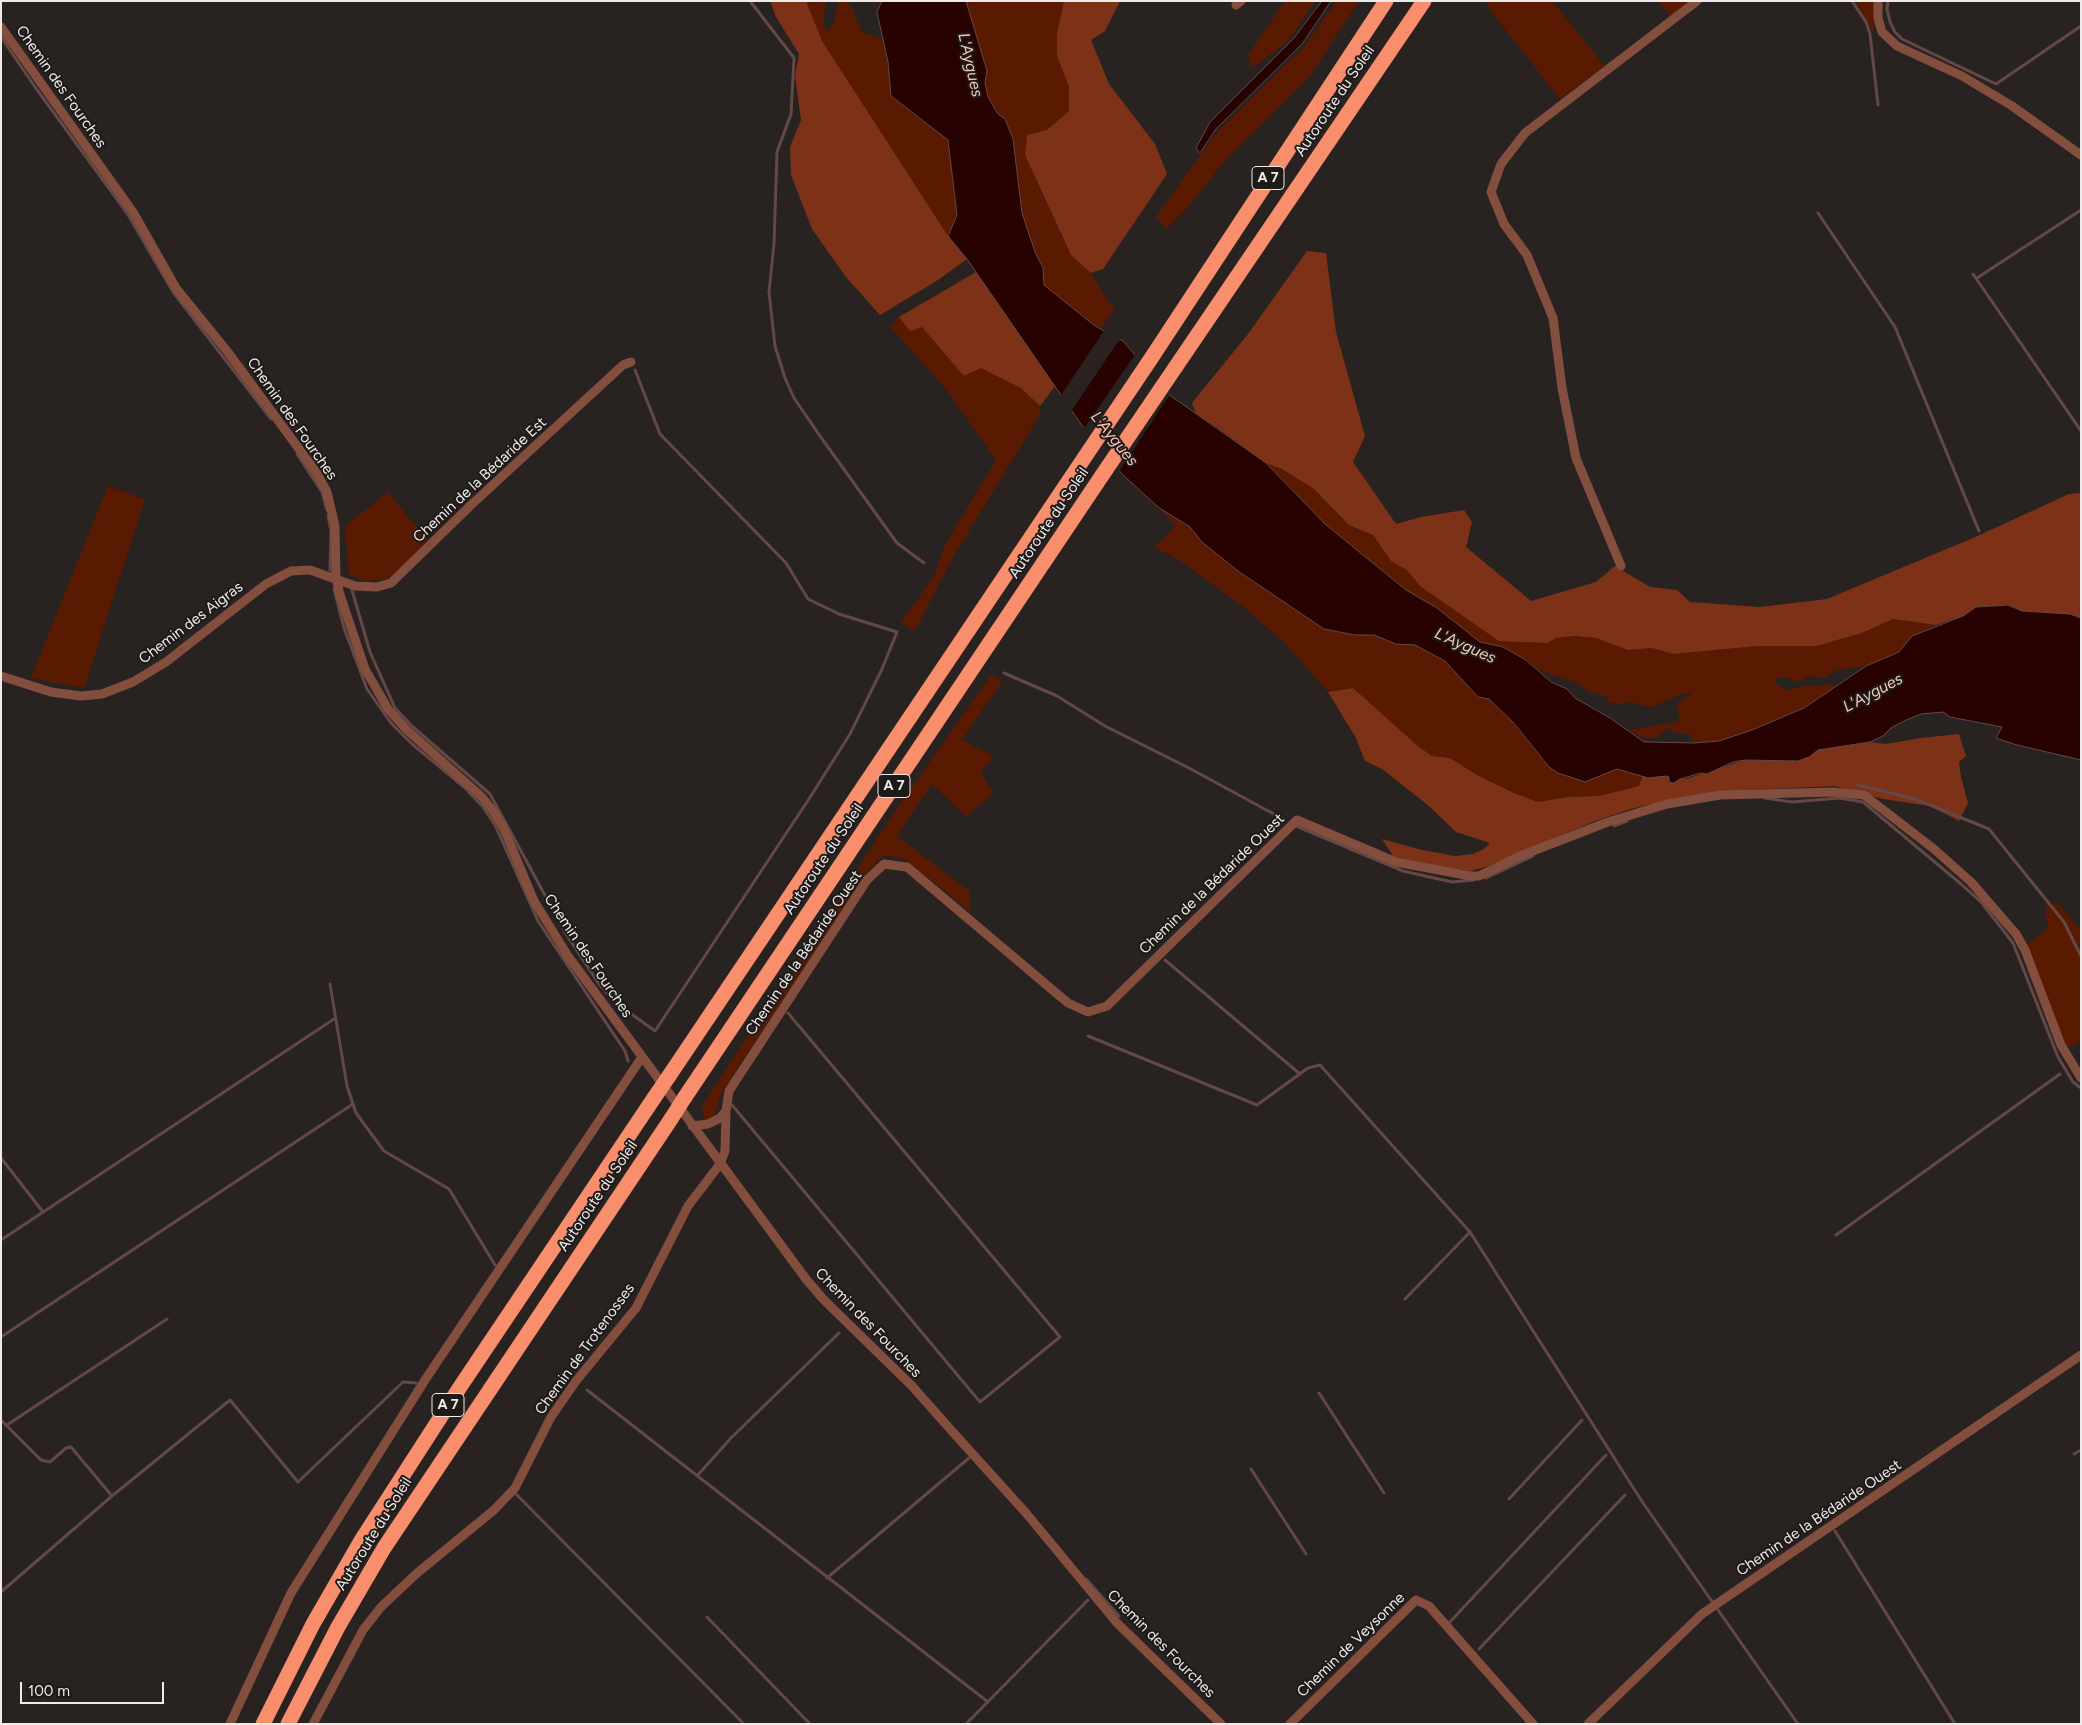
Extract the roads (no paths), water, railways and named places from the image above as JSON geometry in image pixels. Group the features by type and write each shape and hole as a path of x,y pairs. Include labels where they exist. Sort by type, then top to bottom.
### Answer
{"highway":[{"name":"Autoroute du Soleil","path":"263,1724 309,1632 366,1531 460,1387 1152,357 1386,1"},
{"name":"Autoroute du Soleil","path":"288,1724 338,1627 384,1548 1103,474 1424,1"}],"street":[{"path":"1621,566 1576,458 1562,388 1553,318 1528,254 1504,224 1491,192 1501,164 1525,133 1697,1"},
{"path":"1878,1 1878,18 1882,32 1897,46 1962,76 2012,106 2081,155"},
{"name":"Chemin des Fourches","path":"1,27 133,212 176,288 227,351 316,472 326,492 334,517 336,578 340,595 365,669 384,702 408,732 467,782 494,812 504,829 534,901 568,956 783,1250 823,1299 912,1386 1026,1513 1117,1623 1221,1724"},
{"name":"Chemin de la Bédaride Est","path":"336,578 355,586 377,587 391,584 471,505 623,365 631,362"},
{"name":"Chemin des Aigras","path":"1,676 51,692 81,696 102,694 133,682 166,662 276,578 291,571 310,570 336,578"},
{"name":"Chemin de la Bédaride Ouest","path":"720,1164 725,1151 726,1111 729,1091 867,880 884,864 907,867 1068,1003 1088,1012 1107,1006 1297,820 1396,862 1479,876 1520,856 1608,822 1667,804 1720,795 1833,792 1864,795 1934,849 1970,882 2016,934 2026,950 2061,1045 2081,1078"},
{"path":"230,1724 291,1593 425,1380 642,1057"},
{"path":"692,1126 708,1124 720,1118 726,1111"},
{"name":"Chemin de Trotenosses","path":"313,1724 364,1630 381,1607 416,1574 494,1510 515,1488 551,1417 576,1381 636,1308 688,1206 720,1164"},
{"name":"Chemin de la Bédaride Ouest","path":"1588,1724 1702,1614 2081,1355"},
{"name":"Chemin de Veysonne","path":"1290,1724 1416,1600 1429,1606 1533,1724"}],"water":[{"name":"L'Aygues","path":"882,1 966,1 987,71 985,83 988,97 998,114 1005,119 1013,139 1022,213 1035,252 1043,268 1044,285 1095,326 1123,341 1168,394 1266,463 1325,524 1406,590 1437,608 1480,642 1503,647 1526,660 1551,682 1567,689 1575,698 1610,718 1644,742 1694,743 1719,741 1752,730 1804,708 1866,666 1899,652 1912,636 1963,616 1976,607 2008,605 2022,611 2070,614 2081,618 2081,760 2017,745 1996,738 2002,727 1950,717 1943,712 1921,714 1891,728 1883,736 1870,742 1818,750 1809,757 1798,761 1745,760 1733,762 1707,774 1701,773 1680,779 1674,783 1669,782 1669,777 1666,776 1648,778 1617,769 1585,782 1558,773 1549,767 1513,722 1489,699 1478,697 1445,661 1415,645 1396,644 1374,635 1355,635 1324,629 1238,571 1202,542 1190,527 1158,507 1122,474 1081,424 967,259 948,236 957,215 948,140 891,96 888,62 877,12"},
{"path":"1322,1 1331,1 1302,44 1216,129 1200,153 1196,148 1210,122 1294,38"}],"waterway":[{"path":"750,1 794,58 791,114 777,152 774,244 769,292 775,346 785,378 794,398 820,436 897,543 924,563"},
{"path":"1852,1 1866,22 1870,34 1878,105"},
{"path":"1888,1 1887,9 1890,22 1895,32 1902,39 1996,84 2081,26"},
{"path":"1,37 127,213 173,292 271,419"},
{"path":"1977,278 2081,210"},
{"path":"1818,213 1895,327 1979,531"},
{"path":"1973,274 2081,431"},
{"path":"352,590 370,652 395,708 413,727 490,794 566,934 599,984 616,1003 655,1031 850,734 882,669 897,632 839,614 808,599 786,563 660,434 635,370"},
{"path":"297,454 322,492 327,510"},
{"path":"328,516 331,531 330,570"},
{"path":"334,589 344,628 367,689 391,723 412,744 464,787 483,807 495,825 538,921 625,1051 628,1061"},
{"path":"1004,673 1057,696 1105,726 1189,768 1283,819"},
{"path":"1858,785 1915,799 1989,829 2064,922 2081,956"},
{"path":"1765,798 1792,802 1839,798 1863,802 1981,902 2013,943 2058,1057 2073,1082 2081,1088"},
{"path":"1614,826 1627,821"},
{"path":"1296,826 1403,871 1452,882 1474,880"},
{"path":"1486,878 1533,856"},
{"path":"1165,960 1300,1074"},
{"path":"330,984 347,1086 356,1113 384,1151 449,1189 495,1265"},
{"path":"732,1105 980,1402 1060,1337 788,1013"},
{"path":"1,1240 334,1019"},
{"path":"1088,1036 1257,1105 1308,1068 1320,1065 1470,1232 1643,1503 1798,1724"},
{"path":"1836,1235 2060,1074"},
{"path":"1,1337 353,1104"},
{"path":"1,1158 43,1212"},
{"path":"1405,1299 1470,1232"},
{"path":"7,1425 167,1319"},
{"path":"697,1476 731,1438 839,1333"},
{"path":"1,1592 112,1496 230,1400 298,1482 403,1382 416,1383"},
{"path":"587,1390 988,1702"},
{"path":"1319,1393 1384,1493"},
{"path":"1,1420 41,1460 50,1462 66,1448 71,1447 112,1496"},
{"path":"1509,1499 1582,1420"},
{"path":"2074,1454 2081,1450"},
{"path":"1448,1624 1606,1455"},
{"path":"827,1578 969,1458"},
{"path":"1251,1469 1306,1554"},
{"path":"515,1493 744,1724"},
{"path":"1479,1649 1625,1495"},
{"path":"1835,1531 1955,1724"},
{"path":"1086,1579 1119,1616"},
{"path":"966,1724 1088,1600"},
{"path":"707,1617 810,1724"}]}
